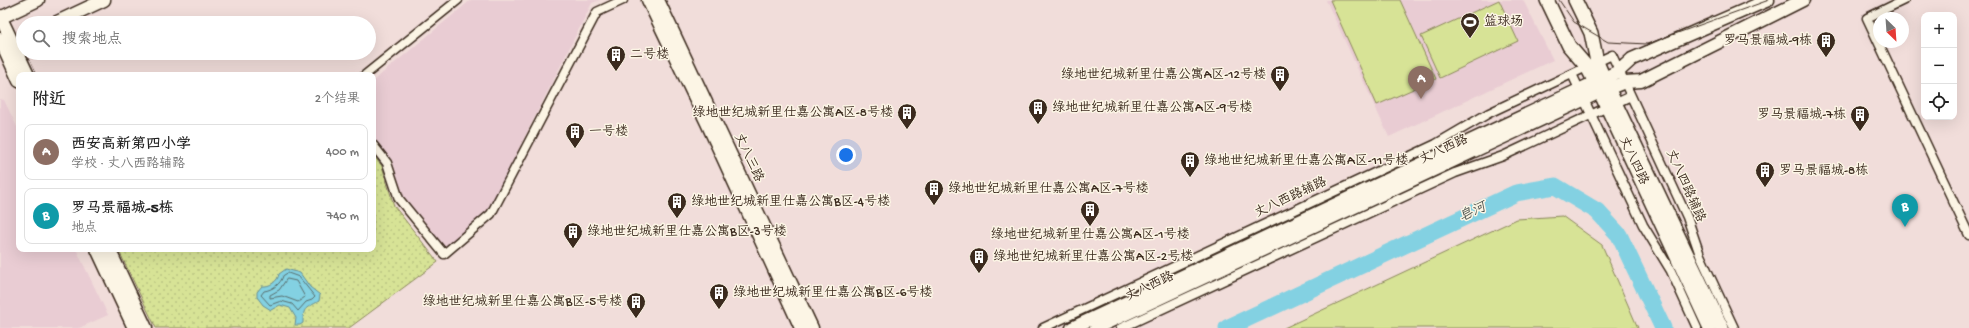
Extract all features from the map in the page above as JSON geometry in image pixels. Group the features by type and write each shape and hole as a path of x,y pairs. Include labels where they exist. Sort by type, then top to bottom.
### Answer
{"main road":[{"path":"16,72 0,17 38,0"},
{"path":"70,16 104,0"},
{"name":"丈八三路","path":"648,0 707,123 801,328"},
{"name":"丈八三路","path":"658,0 812,328"},
{"name":"丈八四路","path":"1547,0 1569,46 1592,64"},
{"name":"丈八四路","path":"1575,0 1591,33 1592,64 1722,328"},
{"name":"丈八西路","path":"1072,328 1602,85 1632,59 1768,0"},
{"name":"丈八西路","path":"1602,85 1625,82 1641,82 1803,0"},
{"path":"8,43 16,56"},
{"path":"19,60 26,72"},
{"name":"丈八西路","path":"1096,328 1582,94"},
{"name":"丈八四路","path":"1612,105 1710,328"},
{"path":"98,252 134,328"},
{"path":"110,252 146,328"}],"street":[{"path":"369,72 458,0"},
{"path":"376,150 387,163 399,199 444,254 491,214 597,12 623,0"},
{"path":"1904,0 1867,18 1969,235"},
{"name":"丈八西路辅路","path":"1043,328 1436,144 1489,113 1612,55"},
{"name":"丈八四路辅路","path":"1612,55 1687,217 1700,255 1734,328"},
{"path":"1572,74 1643,225 1671,271 1697,328"},
{"path":"1121,328 1455,172 1503,156 1631,96"}],"shaded area":[{"path":"471,0 600,0 592,3 486,214 444,249 401,197 392,163 376,143 376,79"},
{"path":"1326,0 1523,0 1553,60 1389,137"},
{"path":"0,99 4,100 16,125 16,252 77,252 108,315 79,328 0,328"}],"green space":[{"path":"1330,0 1400,0 1436,79 1377,105"},
{"name":"篮球场","path":"1499,0 1518,41 1440,78 1421,36"},
{"path":"376,159 382,166 394,206 438,262 349,328 156,328 119,252 376,252"},
{"path":"1562,216 1602,245 1638,328 1284,328 1517,219"}],"water":[{"path":"286,269 300,273 310,287 320,295 319,301 306,309 303,323 300,325 295,325 296,318 290,308 280,305 271,310 263,305 257,297 257,292 262,286 268,286 273,283 279,274"}],"waterway":[{"name":"皂河","path":"1227,328 1516,193 1555,186 1597,211 1619,235 1663,328"}],"tram line":[{"path":"1559,0 1574,22 1608,42 1647,44 1769,0"}],"place":[{"name":"篮球场","path":"1470,39"},
{"name":"罗马景福城-9栋","path":"1826,58"},
{"name":"二号楼","path":"616,72"},
{"name":"绿地世纪城新里仕嘉公寓A区-12号楼","path":"1280,92"},
{"name":"西安高新第四小学","path":"1421,99"},
{"name":"绿地世纪城新里仕嘉公寓A区-9号楼","path":"1038,125"},
{"name":"绿地世纪城新里仕嘉公寓A区-8号楼","path":"907,130"},
{"name":"罗马景福城-7栋","path":"1860,132"},
{"name":"一号楼","path":"575,149"},
{"name":"绿地世纪城新里仕嘉公寓A区-11号楼","path":"1190,178"},
{"name":"罗马景福城-8栋","path":"1765,188"},
{"name":"绿地世纪城新里仕嘉公寓A区-7号楼","path":"934,206"},
{"name":"绿地世纪城新里仕嘉公寓B区-4号楼","path":"677,219"},
{"name":"绿地世纪城新里仕嘉公寓A区-1号楼","path":"1090,227"},
{"name":"罗马景福城-5栋","path":"1905,227"},
{"name":"绿地世纪城新里仕嘉公寓B区-3号楼","path":"573,249"},
{"name":"绿地世纪城新里仕嘉公寓A区-2号楼","path":"979,274"},
{"name":"绿地世纪城新里仕嘉公寓B区-6号楼","path":"719,310"},
{"name":"绿地世纪城新里仕嘉公寓B区-5号楼","path":"636,319"}]}
